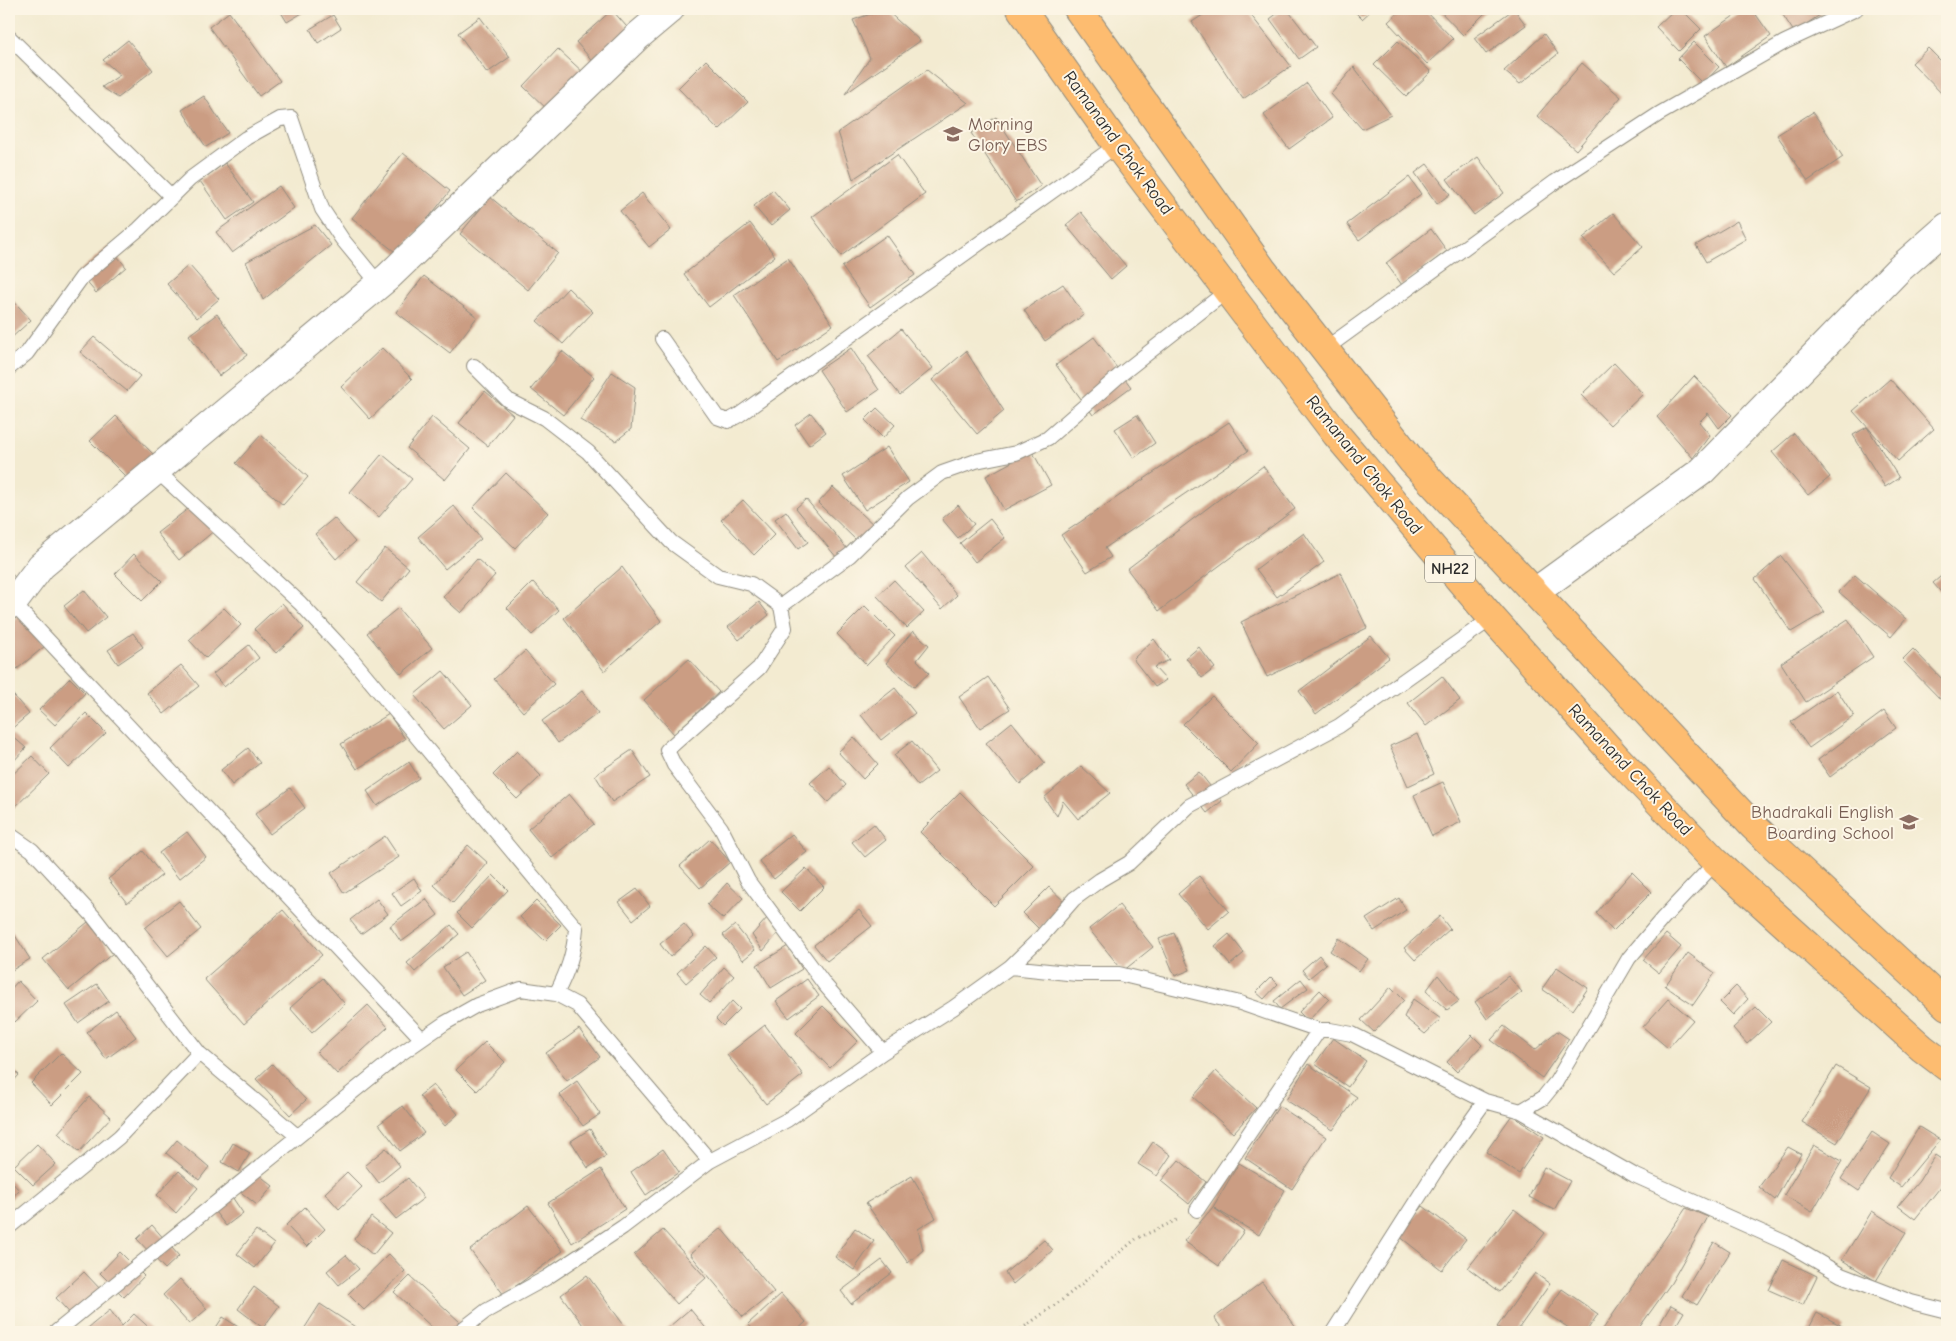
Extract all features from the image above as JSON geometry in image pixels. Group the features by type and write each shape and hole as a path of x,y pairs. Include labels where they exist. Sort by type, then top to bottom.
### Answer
{"highway":[{"name":"Ramanand Chok Road","path":"1022,9 1117,146 1336,434 1492,618 1616,758 1716,862 1922,1048 1947,1067"},
{"name":"NH22","path":"1078,9 1262,269 1412,461 1753,826 1947,1006"}],"street":[{"path":"11,604 41,566 379,284 638,36 670,9"},
{"path":"1536,592 1702,471 1898,270 1947,227"}],"lane":[{"path":"1325,349 1555,182 1659,114 1785,42 1856,9"},
{"path":"9,37 172,196"},
{"path":"9,368 27,353 82,277 139,229 190,179 246,138 280,119 291,118 322,209 342,239 379,284"},
{"path":"662,340 717,417 728,421 1117,146"},
{"path":"781,606 850,555 908,498 942,473 976,460 1016,453 1048,438 1120,375 1227,291"},
{"path":"474,366 508,400 544,418 588,452 671,542 718,576 751,584 781,606 785,628 759,668 667,750 674,765 720,828 748,881 825,985 883,1052"},
{"path":"156,470 300,603 352,659 576,928 574,951 565,978 556,994"},
{"path":"11,604 422,1039"},
{"path":"459,1332 486,1310 546,1278 623,1227 710,1161 787,1120 883,1052 953,1008 1010,967 1040,938 1074,899 1100,880 1129,863 1189,806 1339,726 1492,618"},
{"path":"9,834 32,850 93,916 199,1054 298,1136"},
{"path":"1521,1111 1543,1098 1556,1082 1629,958 1663,918 1716,862"},
{"path":"1010,967 1077,974 1119,974 1240,1003 1319,1030 1352,1034 1485,1102 1521,1111 1634,1175 1786,1243 1841,1275 1911,1302 1947,1311"},
{"path":"56,1332 396,1057 477,1005 521,989 556,994 577,1005 710,1161"},
{"path":"1197,1210 1319,1030"},
{"path":"9,1227 119,1136 199,1054"},
{"path":"1333,1332 1436,1170 1485,1102"}],"path":[{"path":"1018,1332 1062,1300 1136,1239 1197,1210"}],"building":[{"path":"279,9 309,9 287,22"},
{"path":"885,9 920,41 845,94 870,58 853,20"},
{"path":"1212,9 1246,9 1291,66 1243,99 1192,22"},
{"path":"1283,9 1287,9 1316,47 1299,59 1270,19"},
{"path":"1352,9 1373,9 1362,19"},
{"path":"1402,9 1424,9 1453,39 1427,64 1388,22"},
{"path":"1438,9 1489,9 1463,35"},
{"path":"1514,9 1526,25 1486,54 1474,38"},
{"path":"1675,9 1681,9 1701,29 1679,51 1656,27"},
{"path":"1744,9 1752,9 1771,36 1726,67 1705,36"},
{"path":"1779,9 1829,9 1794,32"},
{"path":"612,10 634,35 597,66 576,42"},
{"path":"229,12 280,81 259,96 209,27"},
{"path":"333,15 341,28 318,43 310,29"},
{"path":"480,17 510,57 487,73 458,33"},
{"path":"1544,34 1558,54 1520,84 1504,71"},
{"path":"128,40 153,70 118,98 102,87 120,75 103,60"},
{"path":"1398,41 1431,72 1406,96 1374,65"},
{"path":"1694,42 1719,67 1703,84 1678,59"},
{"path":"1928,48 1947,67 1947,99 1912,63"},
{"path":"558,49 586,75 551,113 523,86"},
{"path":"706,60 748,102 719,130 678,88"},
{"path":"1582,63 1621,97 1576,150 1537,116"},
{"path":"1354,67 1391,115 1362,129 1331,94"},
{"path":"927,70 968,103 853,179 838,132"},
{"path":"1307,83 1332,118 1289,149 1264,115"},
{"path":"204,96 228,133 206,147 182,110"},
{"path":"1813,112 1843,157 1808,181 1777,135"},
{"path":"996,117 1041,186 1016,202 971,133"},
{"path":"403,153 450,191 399,255 352,218"},
{"path":"897,155 925,194 841,256 812,217"},
{"path":"1478,157 1504,193 1474,215 1447,179"},
{"path":"225,163 253,202 227,220 200,181"},
{"path":"1427,164 1450,194 1437,204 1415,173"},
{"path":"1409,177 1421,194 1359,240 1347,224"},
{"path":"279,186 294,208 232,253 216,232"},
{"path":"773,190 790,210 771,226 754,206"},
{"path":"642,193 671,230 649,247 620,211"},
{"path":"490,197 558,253 528,290 460,234"},
{"path":"1081,212 1126,266 1111,279 1066,225"},
{"path":"1613,213 1643,247 1614,272 1583,238"},
{"path":"1737,221 1746,239 1706,262 1696,245"},
{"path":"750,223 775,256 709,307 684,274"},
{"path":"315,225 331,245 263,300 246,262"},
{"path":"1431,229 1447,251 1402,285 1386,263"},
{"path":"887,235 915,275 870,307 842,267"},
{"path":"109,246 126,267 96,293 78,272"},
{"path":"788,258 833,325 778,362 734,295"},
{"path":"189,265 219,299 197,318 167,284"},
{"path":"424,276 477,317 450,353 396,312"},
{"path":"1063,284 1084,315 1045,341 1024,310"},
{"path":"568,288 593,312 563,344 537,321"},
{"path":"9,296 31,320 9,340"},
{"path":"217,314 247,355 219,376 189,335"},
{"path":"901,329 933,368 900,395 868,356"},
{"path":"94,337 140,376 127,391 80,352"},
{"path":"1094,337 1131,387 1093,415 1056,365"},
{"path":"382,348 412,379 370,419 341,387"},
{"path":"851,348 879,390 847,412 819,370"},
{"path":"562,351 594,377 563,415 531,389"},
{"path":"966,351 1004,411 977,434 932,380"},
{"path":"1614,363 1643,394 1610,425 1581,395"},
{"path":"612,372 635,387 631,429 616,441 580,420"},
{"path":"1694,376 1732,415 1719,428 1708,413 1699,422 1710,435 1693,458 1657,417"},
{"path":"1890,379 1934,429 1898,461 1853,411"},
{"path":"485,391 513,415 488,446 459,423"},
{"path":"877,408 895,425 883,438 865,420"},
{"path":"811,413 826,432 809,445 795,425"},
{"path":"1137,415 1155,443 1134,458 1115,429"},
{"path":"116,416 153,454 127,478 90,441"},
{"path":"432,417 470,449 445,480 407,448"},
{"path":"1229,422 1248,451 1105,548 1111,557 1087,572 1061,535"},
{"path":"1867,427 1899,478 1885,487 1853,435"},
{"path":"1794,433 1830,477 1808,495 1772,452"},
{"path":"261,435 308,477 283,505 236,463"},
{"path":"887,447 909,482 865,510 843,476"},
{"path":"1032,451 1051,485 1004,510 986,476"},
{"path":"382,454 412,479 379,517 350,492"},
{"path":"1263,466 1295,509 1159,611 1127,569"},
{"path":"506,473 548,513 515,548 473,508"},
{"path":"833,487 875,526 859,543 818,503"},
{"path":"806,499 848,550 837,558 796,508"},
{"path":"743,500 775,534 754,555 721,520"},
{"path":"194,504 215,530 179,560 157,533"},
{"path":"958,505 974,524 958,538 942,519"},
{"path":"454,506 481,539 445,569 418,537"},
{"path":"786,511 808,542 798,549 775,519"},
{"path":"334,518 355,542 336,559 315,534"},
{"path":"990,519 1005,538 975,562 960,543"},
{"path":"1304,533 1324,562 1277,597 1256,569"},
{"path":"385,548 409,568 381,602 357,582"},
{"path":"922,553 957,595 942,609 906,567"},
{"path":"134,554 162,581 142,601 115,574"},
{"path":"1781,556 1825,612 1791,632 1755,579"},
{"path":"477,559 495,575 461,613 443,597"},
{"path":"622,567 661,621 604,671 564,618"},
{"path":"9,571 21,584 9,596"},
{"path":"1947,571 1947,599 1933,583"},
{"path":"1341,573 1367,628 1267,677 1241,622"},
{"path":"1855,575 1906,619 1891,637 1839,592"},
{"path":"894,580 924,612 907,628 877,596"},
{"path":"533,582 559,610 532,635 507,608"},
{"path":"84,590 106,617 86,633 64,606"},
{"path":"759,602 769,615 739,640 728,627"},
{"path":"282,603 304,628 276,653 254,629"},
{"path":"865,606 895,636 867,665 837,634"},
{"path":"224,608 241,625 206,658 189,640"},
{"path":"398,608 432,648 401,674 367,633"},
{"path":"19,615 45,646 17,669 9,659 9,624"},
{"path":"1848,619 1873,657 1806,702 1781,663"},
{"path":"913,631 929,645 917,660 929,673 914,687 886,663"},
{"path":"133,633 143,647 118,664 108,650"},
{"path":"1371,636 1389,658 1316,714 1299,691"},
{"path":"1154,639 1169,660 1154,667 1166,680 1155,687 1133,659"},
{"path":"249,645 259,658 224,687 213,674"},
{"path":"1199,647 1215,668 1202,678 1186,658"},
{"path":"1913,649 1947,684 1947,706 1902,660"},
{"path":"525,651 554,684 523,712 494,679"},
{"path":"689,659 719,692 674,734 644,700"},
{"path":"181,665 199,686 164,714 147,693"},
{"path":"443,671 472,705 444,729 414,695"},
{"path":"1442,676 1460,700 1426,726 1408,703"},
{"path":"988,677 1010,709 980,728 959,697"},
{"path":"70,678 85,693 55,725 39,710"},
{"path":"895,688 915,713 881,740 861,715"},
{"path":"9,690 29,714 9,731"},
{"path":"1837,690 1854,716 1809,748 1791,722"},
{"path":"582,691 598,713 558,743 542,721"},
{"path":"1212,696 1259,743 1231,772 1183,724"},
{"path":"1884,711 1896,728 1830,777 1818,760"},
{"path":"86,713 106,733 69,768 50,748"},
{"path":"389,714 405,739 357,769 341,744"},
{"path":"1012,722 1045,763 1020,784 986,743"},
{"path":"1417,734 1434,774 1408,786 1390,746"},
{"path":"9,735 26,748 9,766"},
{"path":"854,737 878,764 863,779 838,752"},
{"path":"912,741 937,771 918,786 894,755"},
{"path":"248,748 260,763 232,785 221,770"},
{"path":"632,750 650,777 612,802 595,775"},
{"path":"517,751 541,776 517,799 493,775"},
{"path":"32,756 49,774 10,812 9,778"},
{"path":"409,762 419,778 377,806 367,791"},
{"path":"829,766 846,785 828,802 810,783"},
{"path":"1081,766 1110,793 1078,819 1063,801 1057,816 1044,798"},
{"path":"1199,772 1222,801 1207,813 1184,784"},
{"path":"1443,782 1461,822 1432,836 1414,795"},
{"path":"290,788 305,808 270,834 255,814"},
{"path":"960,792 1034,866 994,906 920,832"},
{"path":"569,794 594,824 552,858 528,829"},
{"path":"874,824 886,840 865,857 852,842"},
{"path":"187,832 206,857 179,879 159,853"},
{"path":"792,834 807,852 774,879 759,861"},
{"path":"385,836 399,857 344,893 331,873"},
{"path":"710,839 730,862 700,888 680,866"},
{"path":"468,845 488,863 453,903 434,885"},
{"path":"143,851 162,875 127,903 108,879"},
{"path":"806,868 824,887 800,911 781,892"},
{"path":"1632,872 1652,892 1613,931 1596,913"},
{"path":"493,875 508,890 472,928 457,913"},
{"path":"1199,876 1229,911 1208,929 1178,894"},
{"path":"414,878 422,891 401,906 392,893"},
{"path":"727,883 743,898 723,919 707,905"},
{"path":"1049,887 1066,903 1039,929 1023,913"},
{"path":"637,889 650,906 633,920 619,902"},
{"path":"1399,898 1406,910 1374,931 1366,919"},
{"path":"377,899 388,914 361,934 350,920"},
{"path":"426,899 438,915 401,942 390,926"},
{"path":"179,901 201,929 168,956 145,928"},
{"path":"536,901 561,925 545,941 520,917"},
{"path":"1119,905 1153,947 1123,971 1089,929"},
{"path":"283,910 322,955 244,1024 204,979"},
{"path":"859,910 872,926 827,961 814,945"},
{"path":"1440,916 1450,929 1415,960 1404,948"},
{"path":"768,917 778,933 763,951 752,935"},
{"path":"88,922 113,953 69,990 43,959"},
{"path":"684,924 694,936 670,957 660,944"},
{"path":"451,925 459,934 415,972 407,963"},
{"path":"735,925 755,950 743,960 723,935"},
{"path":"9,926 30,959 9,972"},
{"path":"1174,933 1190,970 1175,976 1159,939"},
{"path":"1229,934 1244,953 1230,965 1215,946"},
{"path":"1666,934 1681,947 1659,973 1643,960"},
{"path":"1339,938 1368,959 1359,971 1330,951"},
{"path":"706,946 716,957 686,983 677,973"},
{"path":"788,946 802,969 771,988 757,965"},
{"path":"466,952 485,980 462,995 443,967"},
{"path":"1688,953 1715,973 1693,1005 1665,986"},
{"path":"1319,955 1326,964 1309,978 1302,970"},
{"path":"724,967 734,976 709,1003 700,995"},
{"path":"1557,967 1588,988 1573,1010 1542,989"},
{"path":"1438,975 1459,1001 1447,1010 1426,991"},
{"path":"1508,976 1522,992 1487,1019 1475,1002"},
{"path":"1271,977 1278,984 1264,999 1256,992"},
{"path":"323,978 345,1004 312,1033 290,1008"},
{"path":"807,979 819,996 789,1018 776,1001"},
{"path":"1301,979 1308,988 1280,1009 1274,1001"},
{"path":"18,981 37,1001 15,1022 9,1014 9,991"},
{"path":"97,984 109,1001 78,1023 66,1005"},
{"path":"1736,986 1748,999 1733,1015 1720,1002"},
{"path":"1391,987 1404,1000 1374,1032 1361,1020"},
{"path":"1320,990 1329,999 1308,1021 1299,1012"},
{"path":"1413,999 1441,1019 1425,1034 1404,1017"},
{"path":"1668,999 1693,1020 1668,1048 1643,1027"},
{"path":"732,1001 740,1009 723,1026 716,1019"},
{"path":"368,1005 388,1027 337,1074 317,1052"},
{"path":"823,1006 858,1041 830,1068 796,1033"},
{"path":"1756,1007 1771,1022 1747,1044 1733,1028"},
{"path":"116,1010 136,1037 106,1059 87,1032"},
{"path":"765,1025 803,1075 766,1104 727,1055"},
{"path":"1504,1026 1535,1050 1557,1031 1569,1039 1542,1078 1491,1040"},
{"path":"579,1029 600,1057 567,1081 546,1053"},
{"path":"1472,1035 1482,1045 1457,1072 1447,1062"},
{"path":"1333,1038 1366,1061 1348,1087 1315,1064"},
{"path":"485,1042 505,1062 477,1091 456,1070"},
{"path":"61,1053 83,1074 52,1105 31,1083"},
{"path":"272,1064 306,1100 290,1115 256,1079"},
{"path":"1308,1064 1357,1097 1333,1130 1286,1100"},
{"path":"9,1066 19,1075 9,1086"},
{"path":"1836,1066 1871,1087 1837,1143 1802,1122"},
{"path":"1216,1071 1256,1108 1233,1133 1193,1097"},
{"path":"577,1081 600,1114 583,1126 559,1094"},
{"path":"433,1085 458,1114 445,1126 419,1096"},
{"path":"89,1097 111,1117 79,1152 58,1133"},
{"path":"403,1106 424,1133 400,1151 379,1124"},
{"path":"1279,1106 1326,1137 1292,1189 1245,1158"},
{"path":"1512,1115 1544,1137 1519,1174 1486,1152"},
{"path":"1919,1127 1940,1140 1901,1187 1888,1178"},
{"path":"590,1129 606,1156 588,1168 571,1141"},
{"path":"1872,1132 1890,1144 1859,1191 1841,1179"},
{"path":"177,1140 209,1167 199,1180 166,1153"},
{"path":"1153,1142 1171,1155 1157,1176 1138,1164"},
{"path":"233,1143 250,1153 239,1172 222,1162"},
{"path":"37,1144 56,1164 33,1185 14,1166"},
{"path":"1814,1145 1842,1161 1812,1212 1784,1195"},
{"path":"1788,1147 1801,1154 1775,1200 1759,1187"},
{"path":"386,1148 400,1166 379,1183 365,1165"},
{"path":"663,1149 679,1172 646,1195 631,1172"},
{"path":"1935,1155 1947,1163 1947,1179 1915,1219 1898,1206 1919,1181"},
{"path":"1179,1160 1206,1182 1189,1204 1161,1181"},
{"path":"1239,1163 1285,1190 1259,1235 1214,1208 1244,1231 1219,1266 1184,1241 1213,1207"},
{"path":"1544,1167 1570,1181 1554,1210 1529,1197"},
{"path":"601,1169 625,1209 572,1243 548,1203"},
{"path":"179,1171 198,1188 176,1213 157,1195"},
{"path":"254,1171 273,1186 257,1205 238,1190"},
{"path":"347,1172 362,1187 339,1209 325,1193"},
{"path":"912,1176 936,1218 918,1229 923,1250 908,1263 866,1203"},
{"path":"408,1178 424,1198 396,1219 380,1200"},
{"path":"9,1179 19,1190 9,1201"},
{"path":"230,1194 243,1213 226,1226 212,1208"},
{"path":"528,1206 563,1251 504,1295 470,1250"},
{"path":"1423,1206 1466,1239 1442,1270 1399,1236"},
{"path":"305,1207 325,1229 307,1247 286,1225"},
{"path":"1686,1208 1708,1217 1671,1283 1636,1332 1601,1332"},
{"path":"1514,1209 1545,1233 1500,1292 1468,1268"},
{"path":"1872,1211 1906,1232 1876,1281 1842,1260"},
{"path":"371,1217 391,1233 373,1255 354,1239"},
{"path":"152,1225 179,1256 165,1269 137,1239"},
{"path":"721,1228 774,1292 743,1317 690,1254"},
{"path":"855,1228 874,1241 854,1270 835,1257"},
{"path":"256,1230 274,1244 255,1268 237,1254"},
{"path":"663,1230 706,1278 677,1304 634,1255"},
{"path":"1044,1240 1053,1250 1013,1284 1005,1273"},
{"path":"1714,1242 1730,1252 1697,1305 1682,1296"},
{"path":"120,1252 144,1276 124,1297 100,1273"},
{"path":"389,1254 405,1271 364,1310 348,1294"},
{"path":"346,1255 359,1269 339,1285 327,1271"},
{"path":"882,1260 892,1273 851,1304 841,1291"},
{"path":"1783,1260 1817,1276 1803,1305 1769,1290"},
{"path":"84,1272 103,1292 75,1319 56,1298"},
{"path":"1535,1273 1550,1284 1516,1332 1505,1332 1497,1327"},
{"path":"587,1275 629,1332 588,1332 561,1295"},
{"path":"410,1276 460,1322 451,1332 437,1332 394,1292"},
{"path":"180,1279 207,1309 189,1324 163,1295"},
{"path":"1262,1282 1300,1332 1225,1332 1214,1318"},
{"path":"254,1287 279,1306 263,1328 238,1309"},
{"path":"1562,1289 1598,1314 1586,1332 1575,1332 1546,1313"},
{"path":"781,1294 806,1322 795,1332 755,1332 748,1324"},
{"path":"320,1304 363,1332 309,1332 304,1329"},
{"path":"1671,1305 1684,1312 1672,1332 1655,1332"},
{"path":"690,1309 709,1332 663,1332"},
{"path":"110,1310 122,1326 134,1314 154,1332 83,1332"},
{"path":"1817,1313 1844,1327 1841,1332 1807,1332"},
{"path":"223,1317 246,1332 213,1332"}],"place":[{"name":"Morning Glory EBS","path":"953,134"},
{"name":"Bhadrakali English Boarding School","path":"1909,822"}]}
